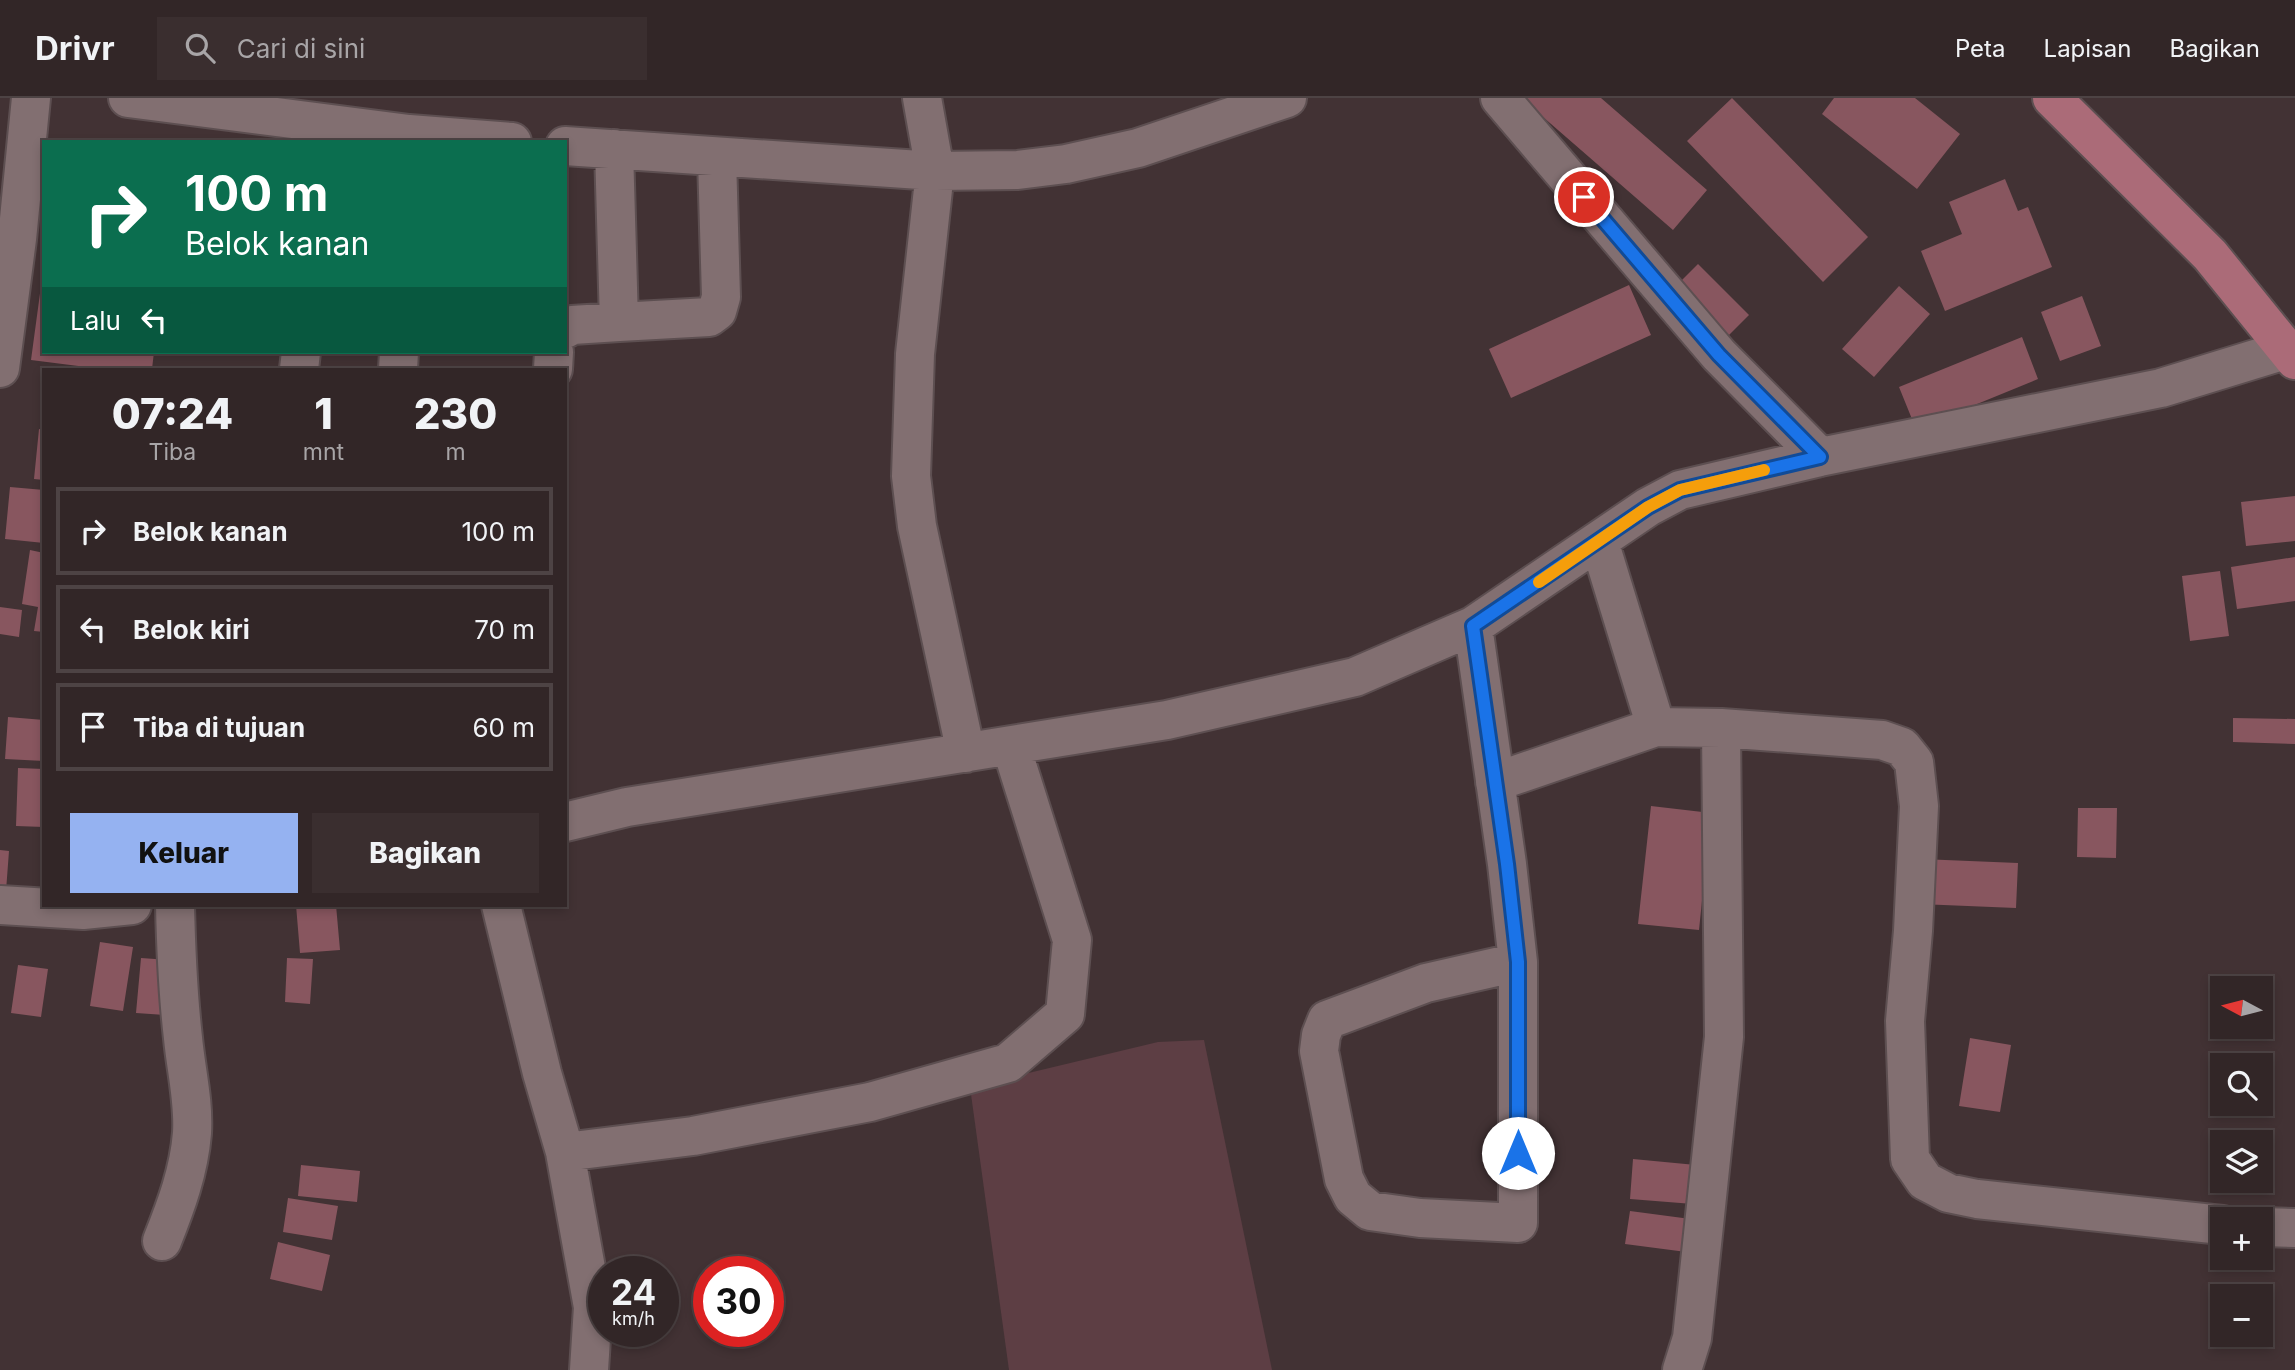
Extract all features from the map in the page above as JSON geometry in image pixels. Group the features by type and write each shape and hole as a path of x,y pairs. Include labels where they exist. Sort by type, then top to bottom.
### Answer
{"main road":[{"path":"2052,98 2210,255 2292,355"}],"street":[{"path":"0,368 18,239 31,98"},
{"path":"128,98 313,121 409,138 460,140"},
{"path":"922,98 935,172 915,354 911,476 917,526 966,753"},
{"path":"567,146 935,172 1018,170 1066,164 1138,148 1287,98"},
{"path":"1500,98 1719,355 1820,457"},
{"path":"614,149 619,322"},
{"path":"567,328 572,324 709,317 717,311 721,297 717,158"},
{"path":"567,822 627,807 1167,720 1355,677 1473,626 1648,507 1680,490 1820,457 2161,388 2292,355"},
{"path":"1599,541 1656,727"},
{"path":"1473,626 1518,962 1518,1223 1420,1218 1370,1211 1353,1197 1344,1179 1319,1051 1327,1020 1426,983 1518,962"},
{"path":"1495,782 1656,727 1721,728 1882,740 1902,747 1914,762 1919,806 1905,1021 1910,1159 1925,1181 1948,1193 1977,1199 2210,1225"},
{"path":"1682,1370 1694,1326 1724,1037 1721,728"},
{"path":"565,1152 693,1136 870,1102 1008,1063 1065,1014 1072,940 1011,746"},
{"path":"0,905 83,910 112,907"},
{"path":"162,1241 183,1186 192,1136 192,1106 179,999 175,907"},
{"path":"501,907 542,1073 565,1152 593,1307 589,1370"},
{"path":"2273,1227 2295,1228"}],"shaded area":[{"path":"1204,1040 1272,1370 1009,1370 970,1087 1158,1042"}],"building":[{"path":"1521,98 1601,98 1707,190 1673,230"},
{"path":"1732,98 1868,237 1823,282 1687,141"},
{"path":"1834,98 1915,98 1960,134 1917,189 1822,114"},
{"path":"2005,179 2018,211 2028,207 2052,267 1945,311 1921,251 1962,234 1949,202"},
{"path":"1698,264 1749,315 1723,341 1672,290"},
{"path":"1629,285 1651,335 1511,398 1489,349"},
{"path":"41,286 42,354 154,354 152,368 94,368 31,360"},
{"path":"1899,286 1930,314 1874,377 1842,349"},
{"path":"2082,296 2101,346 2060,361 2041,312"},
{"path":"2022,337 2038,379 1916,429 1899,387"},
{"path":"39,429 42,430 42,480 34,479"},
{"path":"10,487 42,490 42,543 5,539"},
{"path":"2295,496 2295,541 2246,546 2241,502"},
{"path":"30,550 42,553 42,632 34,631 38,607 22,604"},
{"path":"2295,557 2295,601 2237,609 2231,567"},
{"path":"2220,571 2229,636 2190,641 2182,576"},
{"path":"0,607 22,610 19,637 0,634"},
{"path":"8,717 42,720 42,761 5,759"},
{"path":"2233,718 2295,719 2295,744 2233,742"},
{"path":"18,768 42,769 42,827 16,826"},
{"path":"1651,806 1711,813 1699,930 1638,924"},
{"path":"2078,808 2117,808 2116,858 2077,857"},
{"path":"0,850 9,851 6,891 0,890"},
{"path":"1921,859 2018,863 2016,908 1919,904"},
{"path":"296,907 336,907 340,950 300,953"},
{"path":"100,942 133,947 123,1011 90,1006"},
{"path":"141,958 169,960 165,1015 136,1013"},
{"path":"287,958 313,959 310,1004 285,1002"},
{"path":"18,965 48,969 41,1017 11,1013"},
{"path":"1970,1038 2011,1045 2000,1112 1959,1106"},
{"path":"1633,1159 1696,1165 1693,1204 1630,1199"},
{"path":"301,1165 360,1171 357,1202 298,1196"},
{"path":"288,1198 338,1206 332,1240 283,1232"},
{"path":"1630,1211 1698,1220 1694,1253 1625,1244"},
{"path":"278,1242 330,1255 322,1291 270,1279"}],"slow traffic":[{"path":"1539,582 1648,507 1680,490 1764,470"}],"route":[{"path":"1518,1153 1518,962 1507,864 1473,626 1648,507 1680,490 1820,457 1719,355 1584,197"}]}
